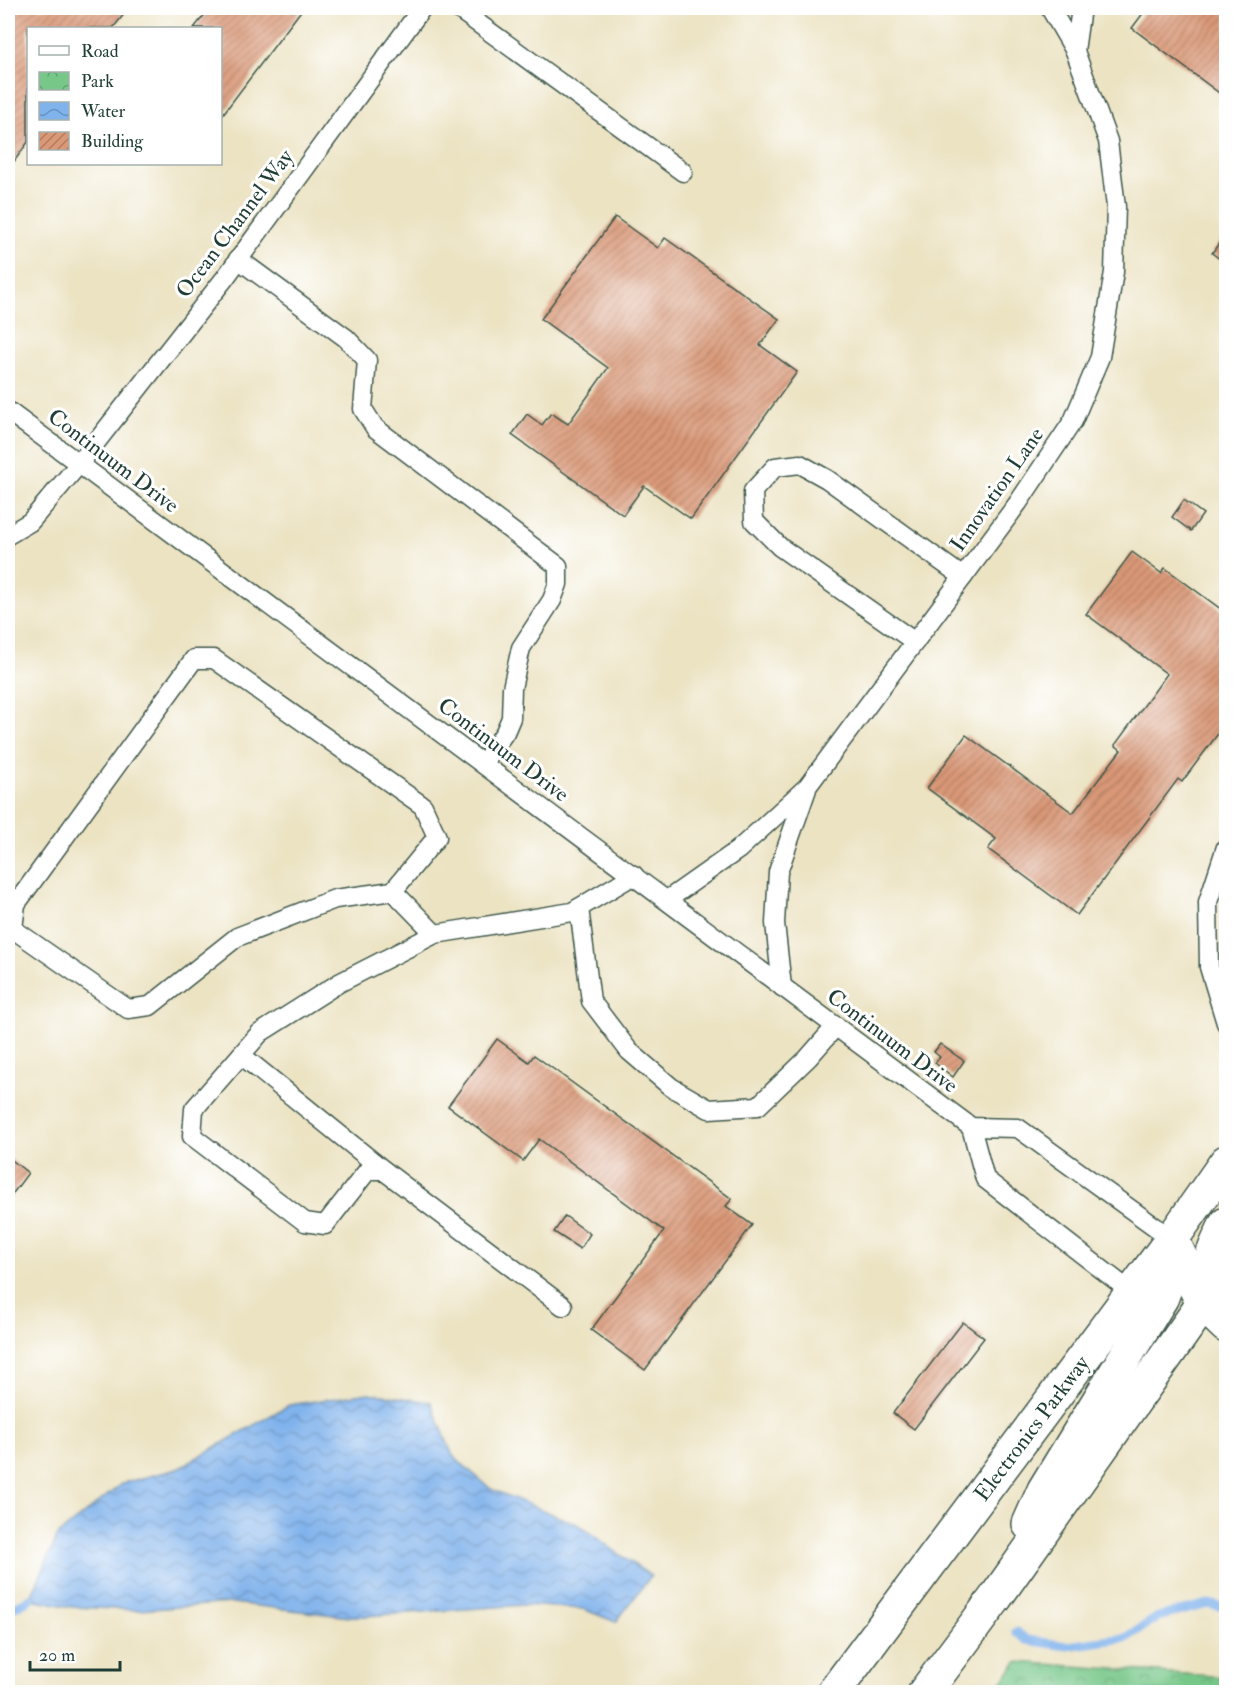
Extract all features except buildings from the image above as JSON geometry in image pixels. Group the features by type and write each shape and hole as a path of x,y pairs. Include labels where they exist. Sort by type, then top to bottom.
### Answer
{"main road":[{"path":"996,1597 1044,1490 1146,1295 1172,1269 1172,1239 1227,1162"},
{"path":"1203,1305 1204,1281 1210,1256 1227,1224"},
{"path":"1172,1239 1203,1305 1227,1326"},
{"path":"925,1692 996,1597 1203,1305 1227,1275"},
{"path":"1146,1295 1203,1305"},
{"name":"Electronics Parkway","path":"834,1692 1146,1295"}],"lane":[{"name":"Ocean Channel Way","path":"8,536 30,522 79,464 238,259 422,8"},
{"path":"457,8 683,172"},
{"name":"Innovation Lane","path":"667,900 738,850 807,787 1018,503 1073,421 1100,357 1114,272 1116,207 1108,141 1075,51 1050,8"},
{"path":"1075,51 1082,8"},
{"path":"238,259 345,338 366,360 363,409 375,428 558,566 558,584 552,600 521,648 512,688 511,718 505,732 483,764"},
{"name":"Continuum Drive","path":"8,411 971,1127"},
{"path":"915,642 780,548 754,521 753,491 775,467 800,464 827,479 963,577"},
{"path":"194,659 214,659 423,806 437,837 393,891 335,899 237,938 150,1006 128,1009 13,929 16,904 194,659"},
{"path":"782,987 775,923 778,872 807,787"},
{"path":"1227,846 1208,902 1209,968 1227,1023"},
{"path":"387,1173 383,1170 368,1170 325,1225 305,1222 192,1136 194,1109 260,1033 339,982 435,934 572,912 634,875"},
{"path":"393,891 435,934"},
{"path":"579,908 591,1001 629,1051 672,1087 709,1109 758,1106 808,1058 836,1026"},
{"path":"241,1055 387,1173 563,1306"},
{"path":"1146,1295 985,1179 971,1127 1018,1128 1172,1239"}],"green space":[{"path":"1017,1662 1226,1677 1226,1692 994,1692"}],"water":[{"path":"369,1393 431,1402 453,1456 491,1489 579,1525 651,1576 616,1622 583,1609 525,1605 350,1617 232,1603 139,1610 72,1607 30,1599 58,1535 123,1483 177,1469 289,1405"}],"waterway":[{"path":"8,1610 30,1599"},
{"path":"1016,1632 1027,1640 1067,1646 1126,1638 1158,1617 1208,1604 1226,1608"}]}
